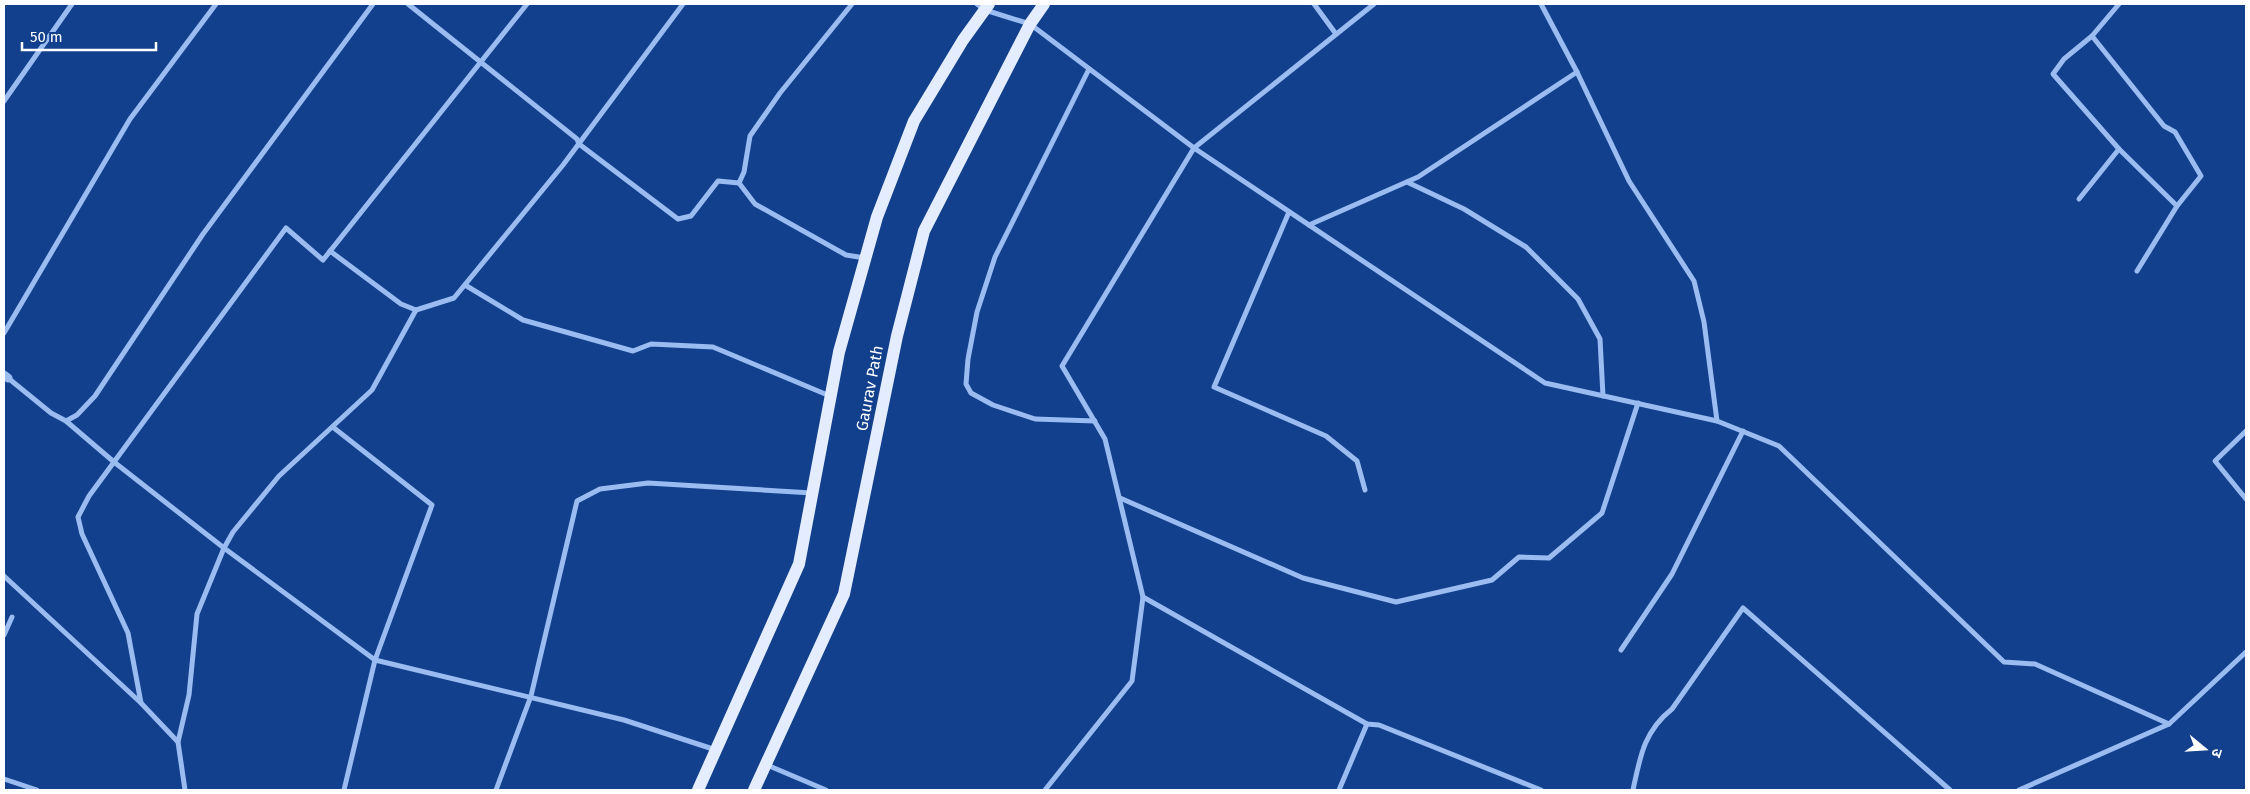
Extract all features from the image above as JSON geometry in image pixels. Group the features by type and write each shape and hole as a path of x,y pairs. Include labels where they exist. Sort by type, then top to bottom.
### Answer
{"main road":[{"name":"Gaurav Path","path":"754,790 844,594 896,336 924,231 1030,24 1044,4"},
{"path":"698,790 799,564 839,352 877,217 914,121 984,6"}],"street":[{"path":"4,101 72,4"},
{"path":"4,333 130,119 216,4"},
{"path":"66,421 77,415 95,396 202,234 373,4"},
{"path":"408,4 577,139 579,144 678,219 691,216 718,181 739,183 755,204 846,255 865,258"},
{"path":"141,703 128,633 82,534 78,517 89,496 286,228 324,260 527,4"},
{"path":"330,251 401,304 416,310 454,298 579,144 683,4"},
{"path":"739,183 744,172 750,136 780,93 852,4"},
{"path":"1314,4 1336,34"},
{"path":"1045,790 1132,681 1143,597 1106,440 1062,366 1194,148 1374,4"},
{"path":"1541,4 1577,72 1629,182 1694,281 1704,322 1718,421"},
{"path":"2119,4 2092,36 2064,59 2053,74 2119,149 2177,206"},
{"path":"984,6 1030,24 1194,148 1544,383 1718,421 1779,446 2004,662 2035,664 2169,724"},
{"path":"2092,36 2164,126 2174,132 2201,176 2177,206 2137,271"},
{"path":"1089,69 995,257 977,312 968,359 966,384 972,393 993,405 1035,419 1095,421"},
{"path":"1309,225 1418,177 1577,72"},
{"path":"2080,199 2119,149"},
{"path":"1407,182 1464,209 1526,247 1578,299 1600,339 1603,396"},
{"path":"1289,212 1214,387 1326,436 1357,461 1365,490"},
{"path":"465,285 523,320 633,351 651,344 713,347 831,396"},
{"path":"185,790 178,742 189,695 196,614 224,548 233,532 279,476 334,428 372,390 416,310"},
{"path":"6,376 51,413 66,421 114,462 224,548 375,660 531,696 624,720 716,750"},
{"path":"1120,498 1303,578 1396,602 1492,580 1520,557 1549,558 1602,513 1638,404"},
{"path":"334,428 432,505 375,660 344,790"},
{"path":"1621,650 1672,574 1743,431"},
{"path":"2246,431 2215,461 2246,499"},
{"path":"496,790 531,696 577,501 600,489 648,483 813,492"},
{"path":"4,576 141,703 178,742"},
{"path":"1143,597 1367,724 1379,725 1541,790"},
{"path":"1633,790 1642,748 1659,719 1672,709 1744,608 1950,790"},
{"path":"4,635 12,617"},
{"path":"2019,790 2169,724 2246,652"},
{"path":"1339,790 1367,724"},
{"path":"766,765 826,790"},
{"path":"4,779 37,790"}]}
